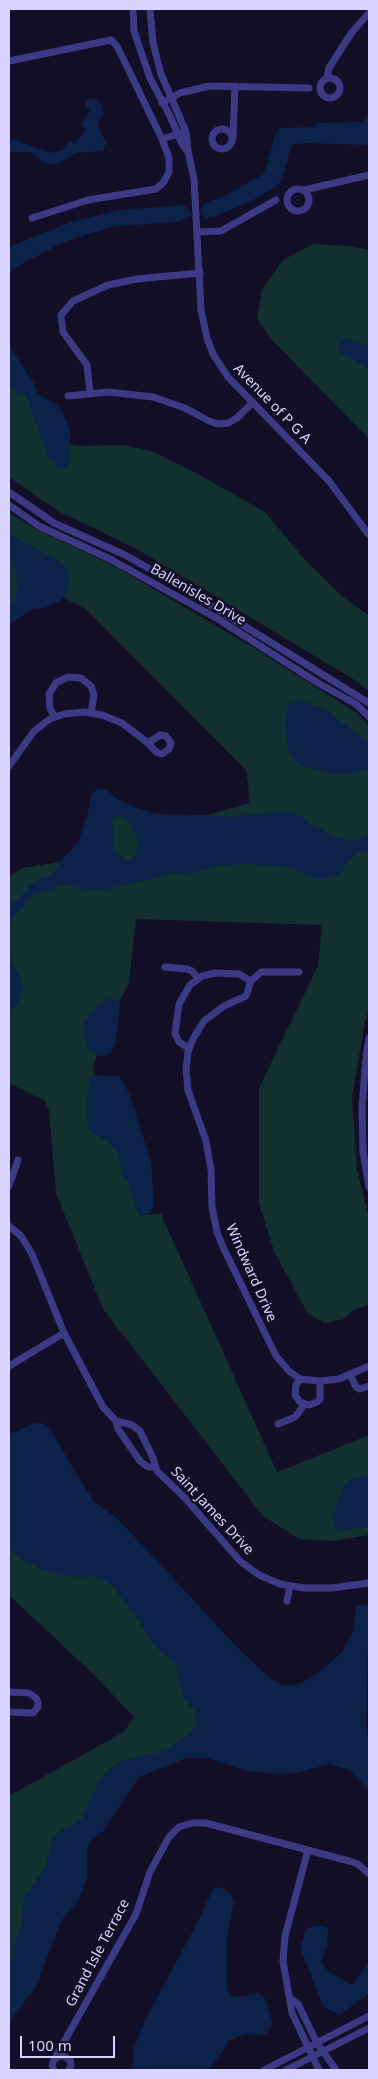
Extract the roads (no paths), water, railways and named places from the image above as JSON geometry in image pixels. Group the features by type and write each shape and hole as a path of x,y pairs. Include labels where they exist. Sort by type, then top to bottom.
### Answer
{"street":[{"path":"133,9 137,43 150,78 188,151"},
{"path":"150,9 156,58 186,132 188,151"},
{"path":"327,78 329,68 352,32 369,13"},
{"path":"9,61 111,40 117,46 162,139 169,158 169,172 163,183 156,189 88,200 32,218"},
{"path":"233,140 235,86"},
{"path":"162,103 180,93 203,87 309,88"},
{"path":"162,139 186,132"},
{"name":"Avenue of P G A","path":"188,151 194,179 203,322 213,354 228,377 329,481 369,535"},
{"path":"304,190 369,175"},
{"path":"198,232 221,231 276,200"},
{"path":"90,392 88,365 63,332 61,315 73,301 108,285 200,273"},
{"path":"68,396 90,392 126,393 152,397 177,404 218,424 228,423 237,418 253,402"},
{"name":"Ballenisles Drive","path":"9,492 54,523 125,555 173,582 369,703"},
{"name":"Ballenisles Drive","path":"9,505 39,526 110,559 218,620 318,683 356,704 369,717"},
{"path":"55,717 50,709 49,694 56,683 68,677 81,678 91,686 94,695 92,713"},
{"path":"9,766 34,731 55,717 74,713 102,715 122,723 148,743"},
{"path":"165,967 187,969 192,971 198,978"},
{"path":"190,1048 178,1042 175,1034 184,992 198,978 211,974 235,974 244,976 251,981 261,972 299,972"},
{"name":"Windward Drive","path":"251,981 246,996 215,1011 204,1021 190,1048 187,1058 186,1080 206,1141 211,1170 212,1207 222,1247 274,1352 282,1364 300,1379"},
{"path":"369,1038 362,1132 369,1188"},
{"path":"9,1186 18,1160"},
{"name":"Saint James Drive","path":"9,1226 21,1236 32,1254 64,1333 103,1407 116,1420 132,1425 140,1431 153,1458 155,1467 240,1561 259,1575 271,1581 290,1586 319,1588 369,1582"},
{"path":"9,1366 64,1333"},
{"path":"304,1405 295,1395 296,1385 300,1379 320,1381 339,1379 369,1366"},
{"path":"350,1374 356,1387 360,1389 369,1386"},
{"path":"278,1424 295,1416 304,1405 313,1404 320,1399 320,1381"},
{"name":"Saint James Drive","path":"116,1420 118,1429 140,1461 148,1467 155,1467"},
{"path":"287,1601 290,1586"},
{"path":"9,1692 32,1694 36,1698 38,1705 33,1713 9,1712"},
{"name":"Grand Isle Terrace","path":"56,2056 136,1914 150,1872 167,1841 176,1830 192,1822 206,1823 354,1862 369,1874"},
{"path":"308,1850 284,1946 284,1974 292,2014 319,2070"},
{"path":"290,1998 298,2004 322,2052 336,2070"},
{"path":"264,2070 369,2016"},
{"path":"286,2070 369,2028"},
{"path":"54,2070 52,2062 56,2056 62,2055 68,2057 71,2063 68,2070"}],"water":[{"path":"89,98 96,99 102,106 103,114 98,125 106,143 103,151 76,153 56,165 45,163 30,152 9,152 9,138 52,153 63,150 70,141 75,144 86,129 81,125 90,111 86,106 86,101"},
{"path":"369,115 369,145 304,143 292,145 281,181 276,187 253,200 214,217 207,218 202,214 201,207 207,202 225,196 263,174 275,135 280,128 314,127 318,123 358,122 363,121"},
{"path":"185,205 190,210 191,216 178,222 117,226 78,237 58,245 9,271 9,247 71,222 120,210"},
{"path":"347,338 359,343 369,344 369,369 339,352 339,343 342,339"},
{"path":"9,346 34,383 37,393 57,405 64,414 70,431 70,460 63,470 56,467 47,454 26,395 9,388"},
{"path":"9,535 62,562 69,571 69,578 68,591 60,601 47,607 31,610 9,624 9,607 18,589 14,565 9,556"},
{"path":"299,700 326,710 369,743 369,766 367,769 337,775 303,766 294,760 288,748 285,719 289,704"},
{"path":"99,788 107,790 116,798 136,808 158,814 227,817 287,811 346,841 360,840 369,834 369,851 361,851 351,858 339,875 324,879 307,876 291,867 244,864 217,866 199,872 171,874 103,890 63,885 26,900 24,906 9,923 9,907 28,889 28,886 37,880 52,875 64,857 78,843 89,809 91,794","holes":["120,816 131,824 137,838 137,852 131,859 120,856 114,848 112,820 114,817"]},
{"path":"9,955 21,979 23,989 18,1002 9,1012"},
{"path":"110,998 119,1002 120,1007 115,1045 110,1054 99,1056 94,1054 87,1046 83,1035 84,1022 97,1005"},
{"path":"94,1075 119,1076 129,1093 151,1161 154,1206 147,1215 140,1216 136,1209 127,1180 122,1175 119,1156 114,1147 89,1130 87,1123 87,1094"},
{"path":"36,1423 48,1426 94,1502 118,1519 238,1648 270,1678 284,1686 302,1683 324,1668 341,1653 354,1629 356,1606 366,1604 369,1607 366,1726 369,1742 369,1791 350,1770 329,1764 297,1773 279,1774 247,1771 207,1758 186,1758 139,1777 103,1831 91,1841 87,1849 87,1878 79,1900 61,1921 36,1987 9,2022 9,1968 13,1959 13,1947 21,1927 24,1898 46,1865 51,1843 57,1833 81,1820 100,1779 108,1770 121,1761 165,1751 192,1732 196,1725 195,1711 185,1701 182,1694 176,1664 156,1648 112,1584 94,1576 65,1576 43,1570 15,1556 9,1544 9,1434"},
{"path":"369,1476 369,1527 342,1530 335,1527 332,1518 344,1485 349,1480"},
{"path":"220,1887 229,1892 234,1901 227,1939 227,1988 230,1995 237,1997 258,1993 265,1998 272,2022 269,2031 266,2035 245,2034 228,2041 225,2048 208,2070 132,2070 134,2048 145,2020 213,1889"},
{"path":"312,1926 326,1926 328,1929 327,1946 321,1961 327,1970 349,1984 353,1984 369,1962 369,1994 339,2015 323,2006 300,1948 305,1931"}]}
